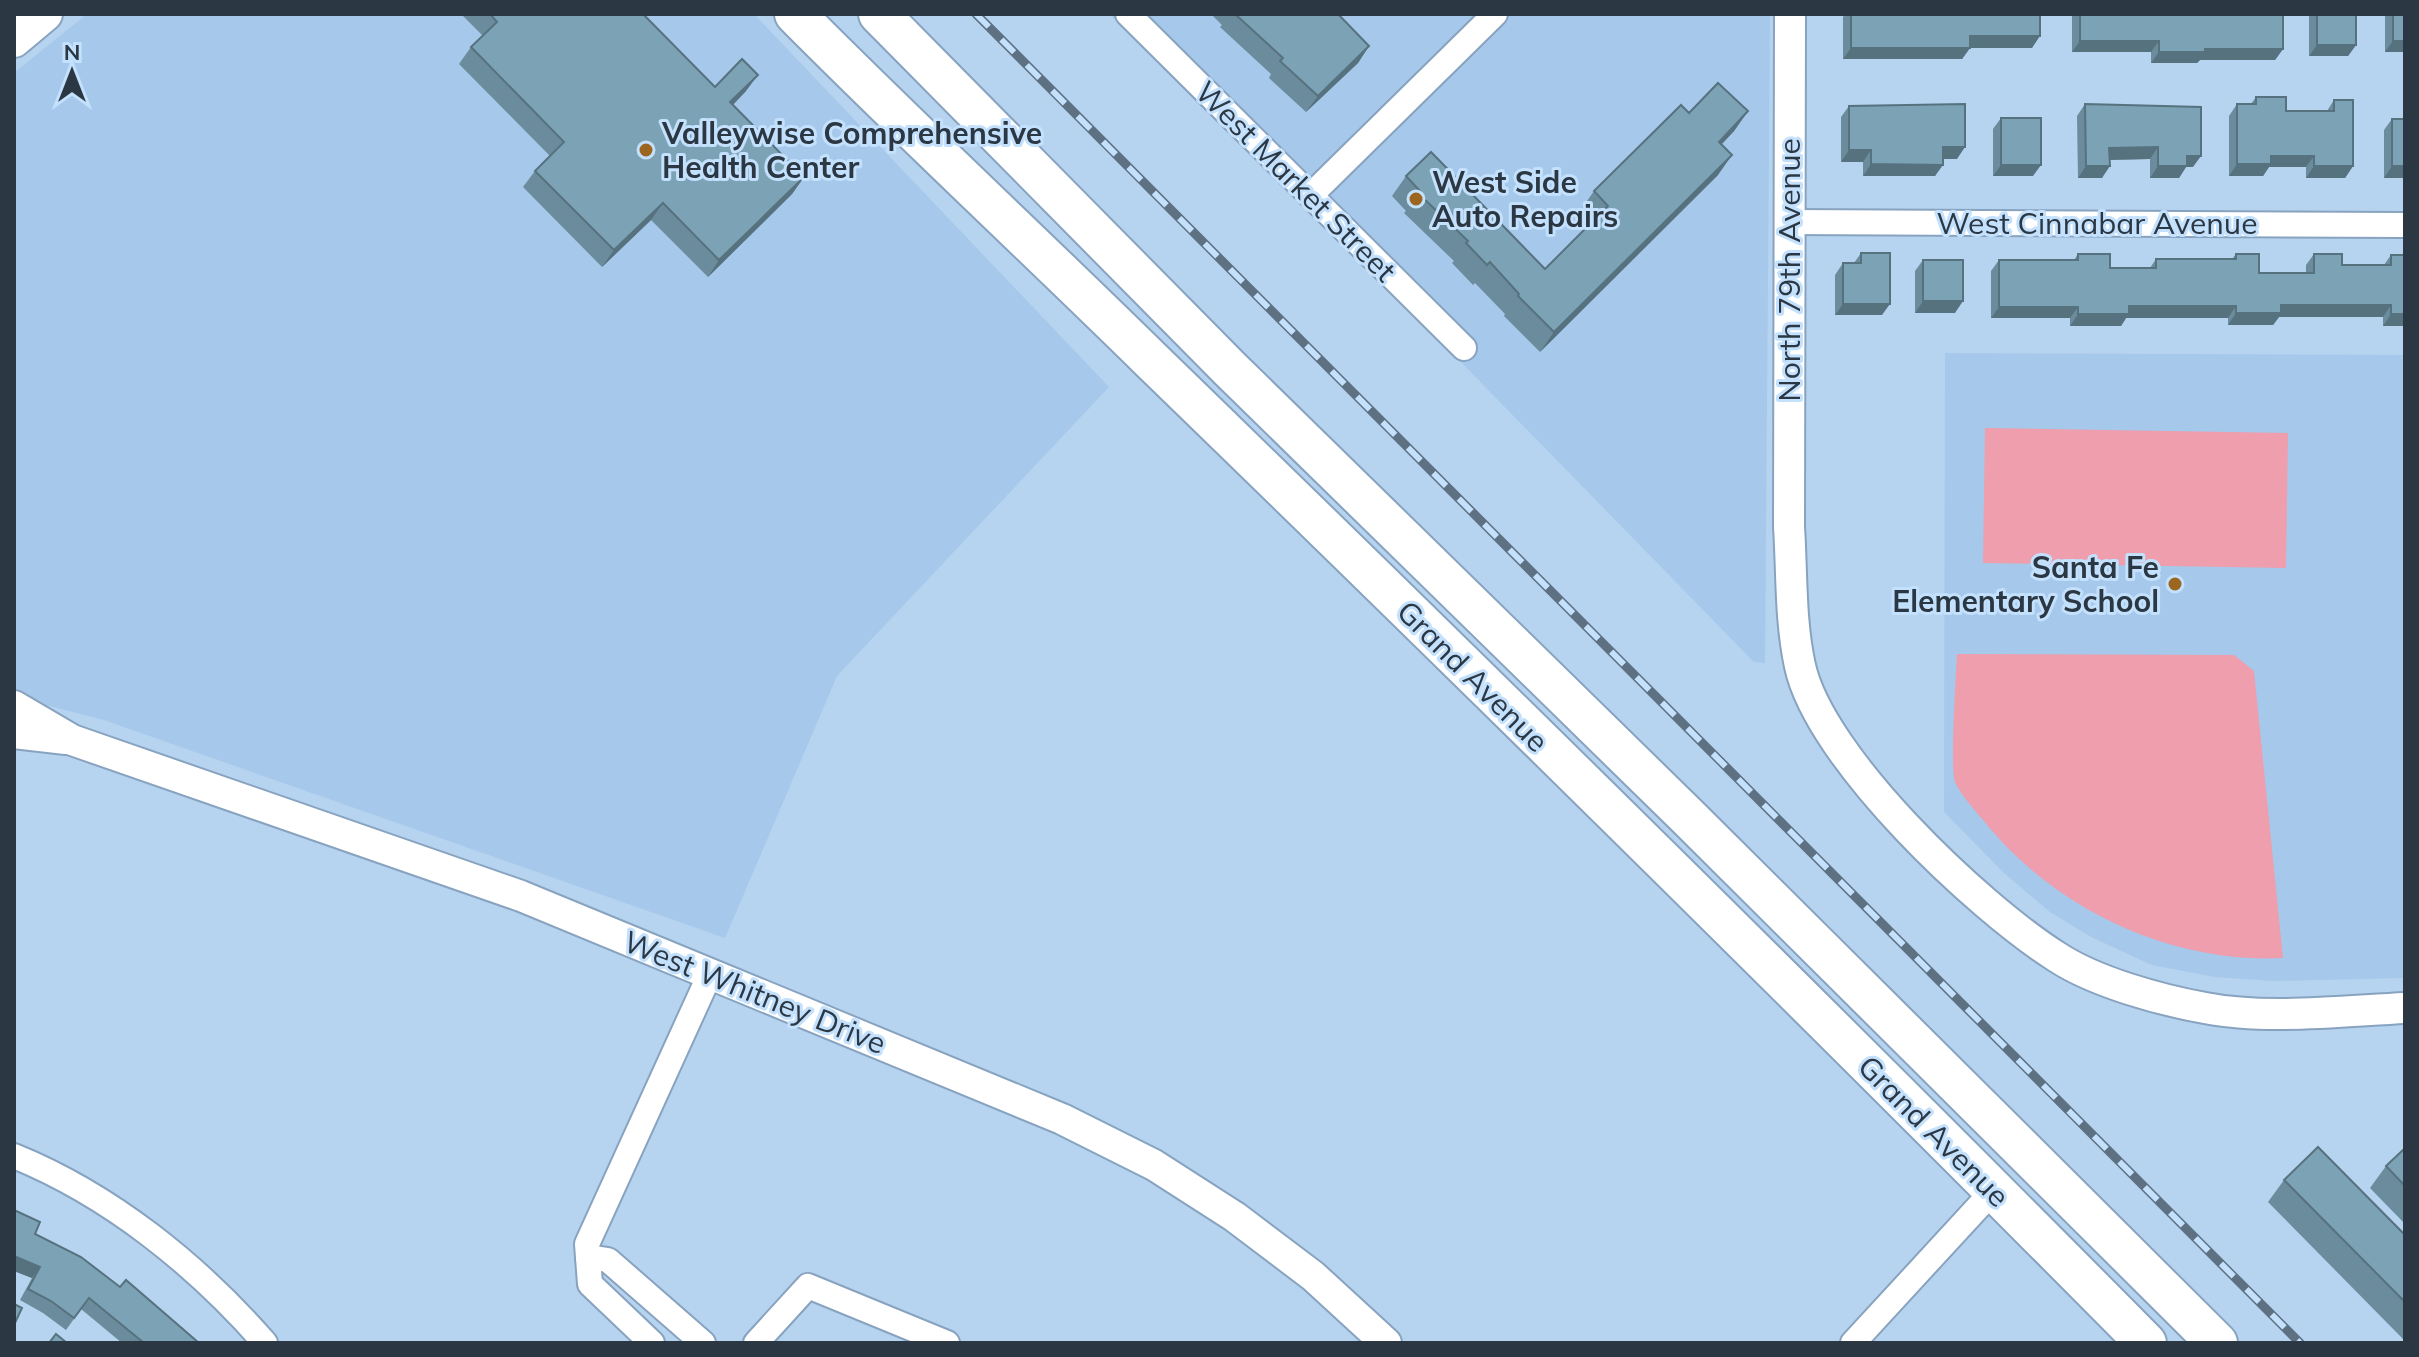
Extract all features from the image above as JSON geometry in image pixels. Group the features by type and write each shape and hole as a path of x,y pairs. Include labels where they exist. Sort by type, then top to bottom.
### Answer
{"highway":[{"name":"Grand Avenue","path":"795,14 964,182 1148,356 1893,1089 2146,1343"},
{"name":"Grand Avenue","path":"879,14 1230,369 2217,1343"}],"main road":[{"path":"14,40 45,14"}],"street":[{"name":"West Market Street","path":"1128,14 1464,348"},
{"path":"1311,195 1495,14"},
{"name":"North 79th Avenue","path":"1790,14 1789,527 1800,666 1814,704 1837,741 1907,827 1999,917 2059,959 2134,991 2208,1009 2273,1013 2405,1008"},
{"name":"West Cinnabar Avenue","path":"1789,222 2405,225"},
{"name":"West Whitney Drive","path":"14,706 72,740 521,896 1048,1113 1154,1165 1274,1245 1336,1296 1386,1343"},
{"name":"West Whitney Drive","path":"14,733 72,740"},
{"path":"652,1343 590,1284 587,1244 710,974"},
{"path":"14,1156 85,1191 164,1248 235,1310 265,1343"},
{"path":"1853,1343 1993,1191"},
{"path":"588,1257 608,1260 703,1343"},
{"path":"756,1343 808,1286 947,1343"}],"shaded area":[{"path":"87,14 754,14 1109,387 837,676 725,938 104,720 30,701 14,687 14,73"},
{"path":"1109,14 1770,14 1765,663 1754,662 1456,357"},
{"name":"Santa Fe Elementary School","path":"1945,353 2405,355 2405,978 2273,981 2215,977 2152,965 2091,937 2050,912 2004,873 1944,812"},
{"path":"1985,428 2288,433 2286,568 1983,563"},
{"path":"1957,654 2234,655 2254,671 2283,958 2199,952 2118,925 2080,905 2044,880 2012,852 1972,807 1955,782 1953,742"}],"building":[{"name":"Valleywise Comprehensive Health Center","path":"490,14 643,14 715,87 742,59 758,75 730,102 804,177 719,260 663,203 614,250 535,171 564,142 471,47 497,22"},
{"path":"1235,14 1338,14 1369,46 1318,96 1280,61 1283,58"},
{"path":"1851,14 2040,14 2040,36 1970,36 1970,48 1851,48"},
{"path":"2080,14 2283,14 2283,49 2159,52 2159,41 2080,41"},
{"path":"2317,14 2356,14 2356,45 2317,45"},
{"path":"2393,14 2405,14 2405,41 2393,41"},
{"path":"1718,83 1748,111 1719,142 1732,155 1554,332 1490,262 1487,265 1466,243 1468,241 1418,193 1420,191 1406,176 1431,152 1545,269 1608,206 1594,191 1681,105 1689,113"},
{"path":"2256,97 2286,97 2286,111 2334,111 2334,100 2353,100 2353,166 2314,166 2314,156 2271,156 2271,164 2237,164 2237,104 2256,104"},
{"path":"1965,104 1965,147 1943,147 1943,165 1871,164 1871,150 1849,150 1849,106"},
{"path":"2085,104 2201,107 2201,156 2187,156 2187,166 2158,166 2158,147 2109,148 2110,166 2086,166"},
{"path":"2001,118 2041,118 2041,165 2001,165"},
{"path":"2392,119 2405,119 2405,166 2392,166"},
{"path":"1861,253 1890,253 1890,304 1843,304 1843,263 1861,263"},
{"path":"2078,254 2110,254 2110,268 2156,268 2156,259 2236,259 2236,254 2259,254 2259,273 2314,273 2314,254 2342,254 2342,265 2391,265 2391,255 2405,255 2405,314 2391,314 2391,305 2281,305 2281,313 2236,313 2236,306 2129,306 2129,314 2078,314 2078,307 1999,307 1999,260 2078,260"},
{"path":"1923,260 1963,260 1963,301 1923,301"},
{"path":"2318,1147 2405,1235 2405,1302 2284,1180"},
{"path":"2405,1148 2405,1186 2386,1166"},
{"path":"14,1210 40,1222 35,1234 81,1257 120,1287 126,1280 199,1343 144,1343 89,1298 74,1318 28,1289 40,1267 14,1256"},
{"path":"14,1304 22,1308 14,1325"},
{"path":"56,1334 67,1343 49,1343"}],"railway":[{"path":"976,14 2300,1343"}],"place":[{"name":"Valleywise Comprehensive Health Center","path":"646,150"},
{"name":"West Side Auto Repairs","path":"1416,199"},
{"name":"Santa Fe Elementary School","path":"2175,584"}]}
